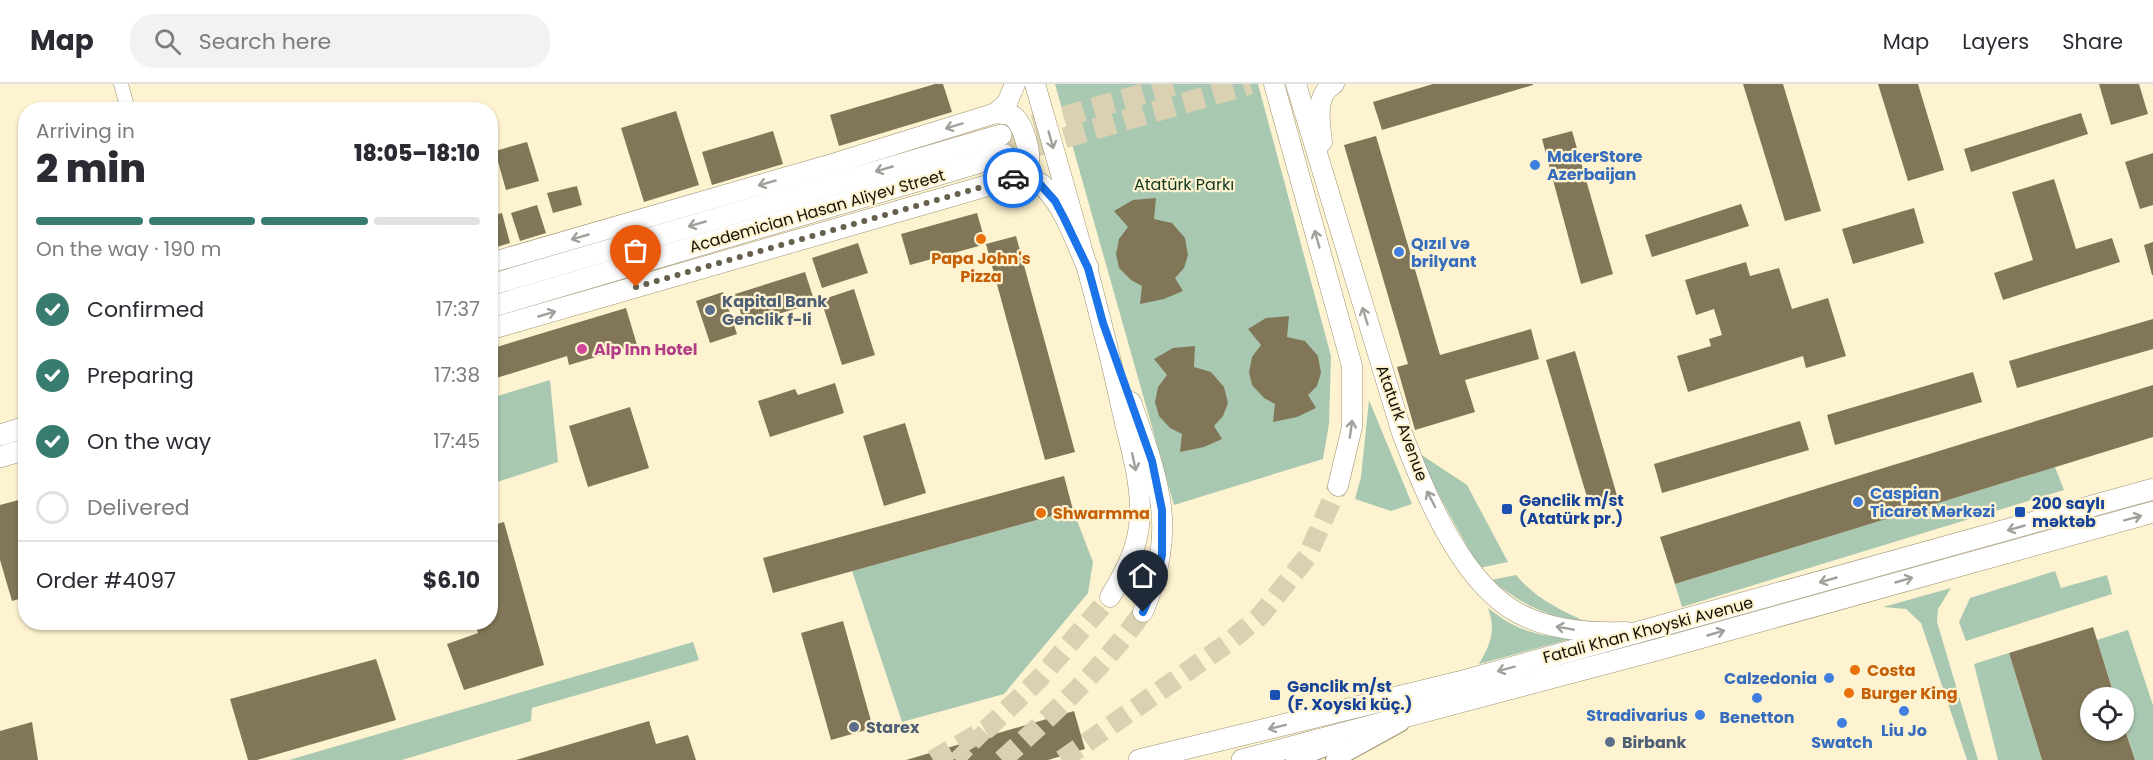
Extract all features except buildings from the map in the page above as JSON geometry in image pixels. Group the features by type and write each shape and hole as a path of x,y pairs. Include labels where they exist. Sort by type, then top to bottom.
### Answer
{"main road":[{"path":"996,113 1006,103 1015,84"},
{"path":"1035,84 1103,323 1136,471 1140,508 1139,526 1131,557 1110,597"},
{"name":"Ataturk Avenue","path":"1274,84 1352,366 1352,427 1338,486"},
{"name":"Ataturk Avenue","path":"1296,84 1405,441 1427,491 1466,563 1507,606 1526,617 1550,626 1578,630 1644,632"},
{"path":"1327,189 1320,107 1323,94 1331,84"},
{"path":"498,261 832,164 996,113 1007,113 1019,123 1029,153 1028,165 1017,177"},
{"name":"Academician Hasan Aliyev Street","path":"498,283 1003,145 498,304"},
{"path":"498,327 1017,177 1038,182 1047,190 1088,268"},
{"path":"1103,323 1152,461 1162,510 1162,555 1156,582 1143,612"},
{"path":"0,422 18,417"},
{"path":"0,435 18,429"},
{"path":"0,458 18,452"},
{"name":"Fatali Khan Khoyski Avenue","path":"1140,760 1459,682 2153,489"},
{"name":"Fatali Khan Khoyski Avenue","path":"1242,760 2153,512"}],"street":[{"path":"121,84 126,102"},
{"path":"1294,760 1423,711"},
{"path":"1334,760 1423,711"}],"green space":[{"name":"Atatürk Parkı","path":"1055,84 1258,84 1331,356 1329,424 1323,459 1174,505"},
{"path":"550,380 558,462 498,482 498,396"},
{"path":"1369,400 1412,504 1391,511 1355,499 1361,477"},
{"path":"1414,450 1467,485 1508,562 1479,568"},
{"path":"2055,467 2064,490 1682,607 1675,584"},
{"path":"1073,510 1093,562 1088,593 1004,694 902,722 852,571"},
{"path":"2055,571 2061,588 2107,575 2112,594 1966,641 1959,622 1970,598"},
{"path":"1516,575 1540,597 1586,622 1546,613 1514,596 1491,580"},
{"path":"1951,588 1938,609 1937,622 1978,760 1967,760 1921,623 1906,609 1883,607"},
{"path":"1488,608 1508,622 1527,631 1571,639 1479,664 1491,637 1492,623"},
{"path":"2128,630 2153,705 2153,760 2135,760 2129,741 2134,741 2134,687 2112,687 2097,640"},
{"path":"693,642 699,660 532,708 531,721 402,760 289,760"},
{"path":"2009,653 2042,760 1998,760 1974,664"}],"tunnel":[{"path":"1004,134 1177,84"},
{"path":"1005,155 1250,84"},
{"path":"1062,760 1229,642 1261,615 1307,557 1338,486"},
{"path":"933,760 988,728 1040,678 1110,597"},
{"path":"1002,760 1095,671 1143,612"},
{"path":"956,760 988,728"}],"way so far":[{"path":"636,287 1013,178"}],"place":[{"name":"MakerStore Azerbaijan","path":"1535,165"},
{"name":"Papa John's Pizza","path":"981,239"},
{"name":"Qızıl və brilyant","path":"1399,252"},
{"name":"Kapital Bank Genclik f-li","path":"710,310"},
{"name":"Alp Inn Hotel","path":"582,349"},
{"name":"Caspian Ticarət Mərkəzi","path":"1858,502"},
{"name":"Gənclik m/st (Atatürk pr.)","path":"1507,509"},
{"name":"200 saylı məktəb","path":"2020,512"},
{"name":"Shwarmma","path":"1041,513"},
{"name":"Costa","path":"1855,670"},
{"name":"Calzedonia","path":"1829,678"},
{"name":"Burger King","path":"1849,693"},
{"name":"Gənclik m/st (F. Xoyski küç.)","path":"1275,695"},
{"name":"Benetton","path":"1757,698"},
{"name":"Liu Jo","path":"1904,711"},
{"name":"Stradivarius","path":"1700,715"},
{"name":"Swatch","path":"1842,723"},
{"name":"Starex","path":"854,727"},
{"name":"Birbank","path":"1610,742"}],"route":[{"path":"1013,178 1038,182 1055,201 1064,218 1088,268 1103,323 1152,461 1162,510 1162,555 1156,582 1143,612"}]}
